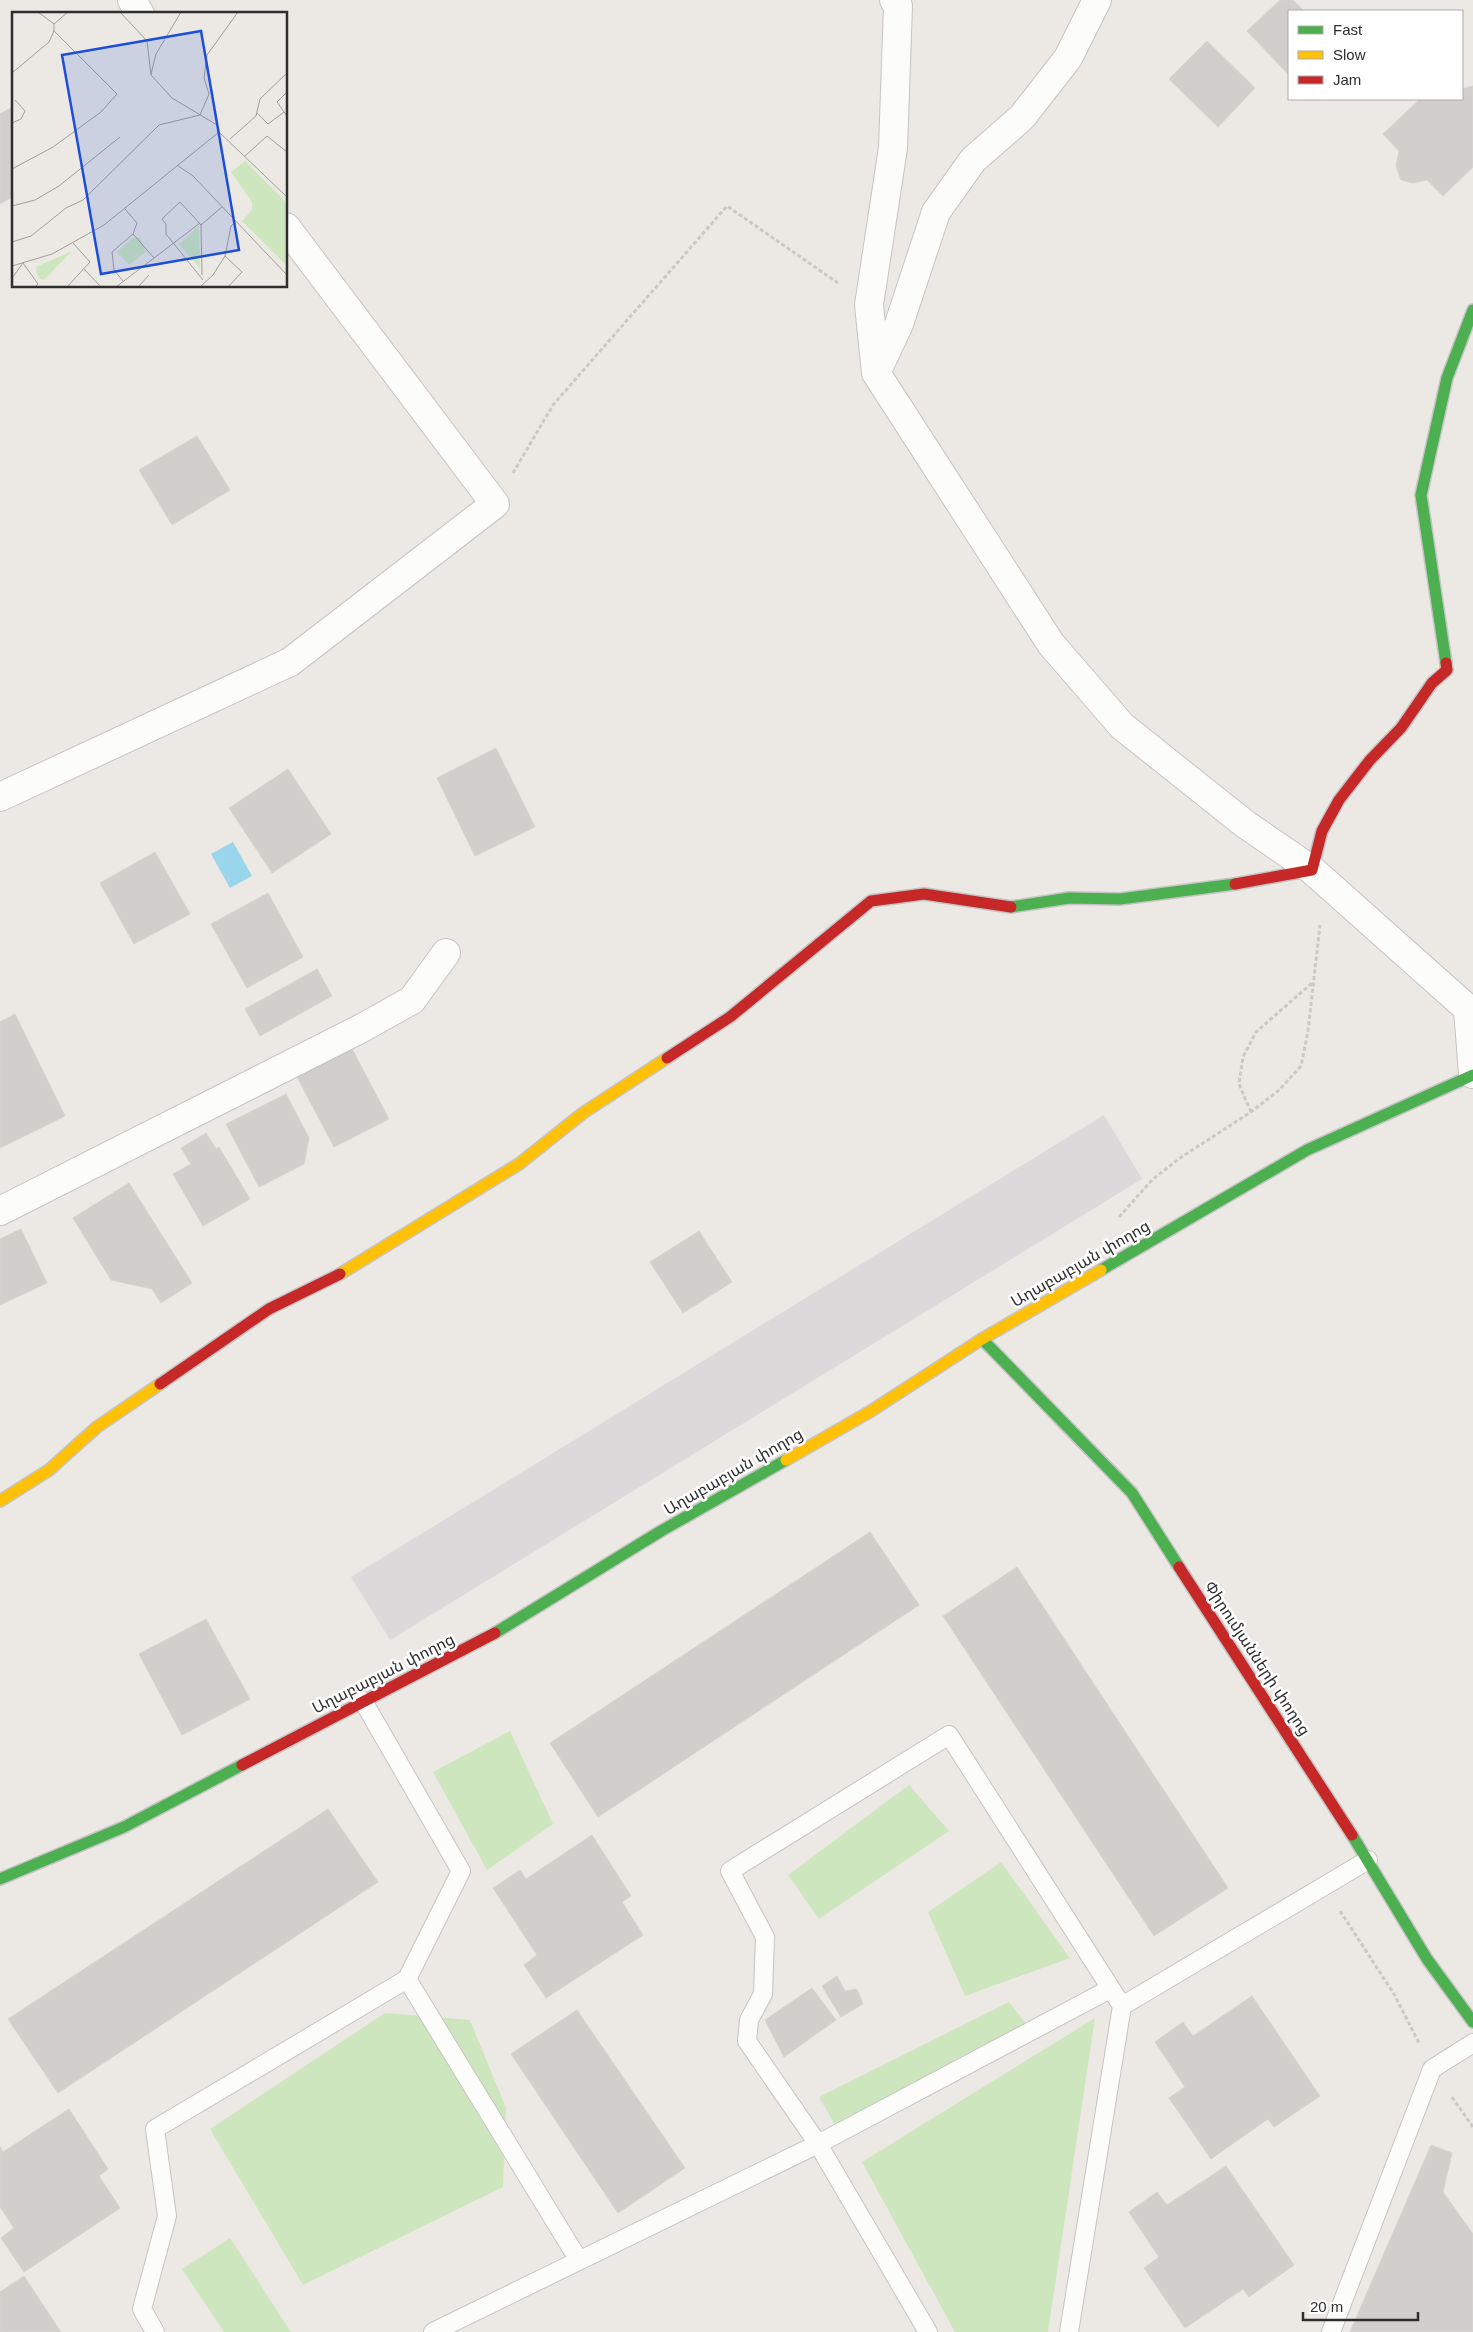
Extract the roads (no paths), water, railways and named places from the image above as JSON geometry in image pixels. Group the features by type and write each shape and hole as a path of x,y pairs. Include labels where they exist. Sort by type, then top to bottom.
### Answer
{"street":[{"path":"132,0 139,12"},
{"path":"894,0 898,6 893,148 869,305 876,373 1051,644 1122,726 1245,824 1312,870 1468,1009 1473,1074"},
{"path":"876,373 898,324 936,212 973,160 1022,117 1068,58 1097,0"},
{"path":"0,797 290,662 495,504 288,230"},
{"path":"1312,870 1322,832 1339,800 1370,760 1400,728 1432,683 1447,670 1421,496 1447,378 1473,310"},
{"path":"0,1501 50,1470 97,1427 269,1309 350,1269 519,1164 583,1113 730,1017 870,901 924,894 1013,907 1069,898 1120,899 1202,890 1312,870"},
{"path":"0,1211 328,1045 412,1000 446,953"},
{"name":"Աղաբաբյան փողոց","path":"0,1879 124,1827 489,1637 661,1531 871,1411 982,1339 1307,1150 1473,1074"},
{"name":"Փիրումյանների փողոց","path":"982,1339 1132,1493 1368,1860 1427,1959 1473,2022"}],"lane":[{"path":"155,2332 142,2309 167,2216 155,2129 407,1979 461,1871 363,1701"},
{"path":"928,2332 818,2144 747,2041 749,2020 764,1994 765,1937 730,1871 949,1735 1122,2006 1069,2332"},
{"path":"1122,2006 1368,1860"},
{"path":"407,1979 578,2259"},
{"path":"433,2332 578,2259 818,2144 1110,1989"},
{"path":"1332,2332 1432,2069 1473,2043"}],"water":[{"path":"233,842 252,876 230,888 211,854"}]}
